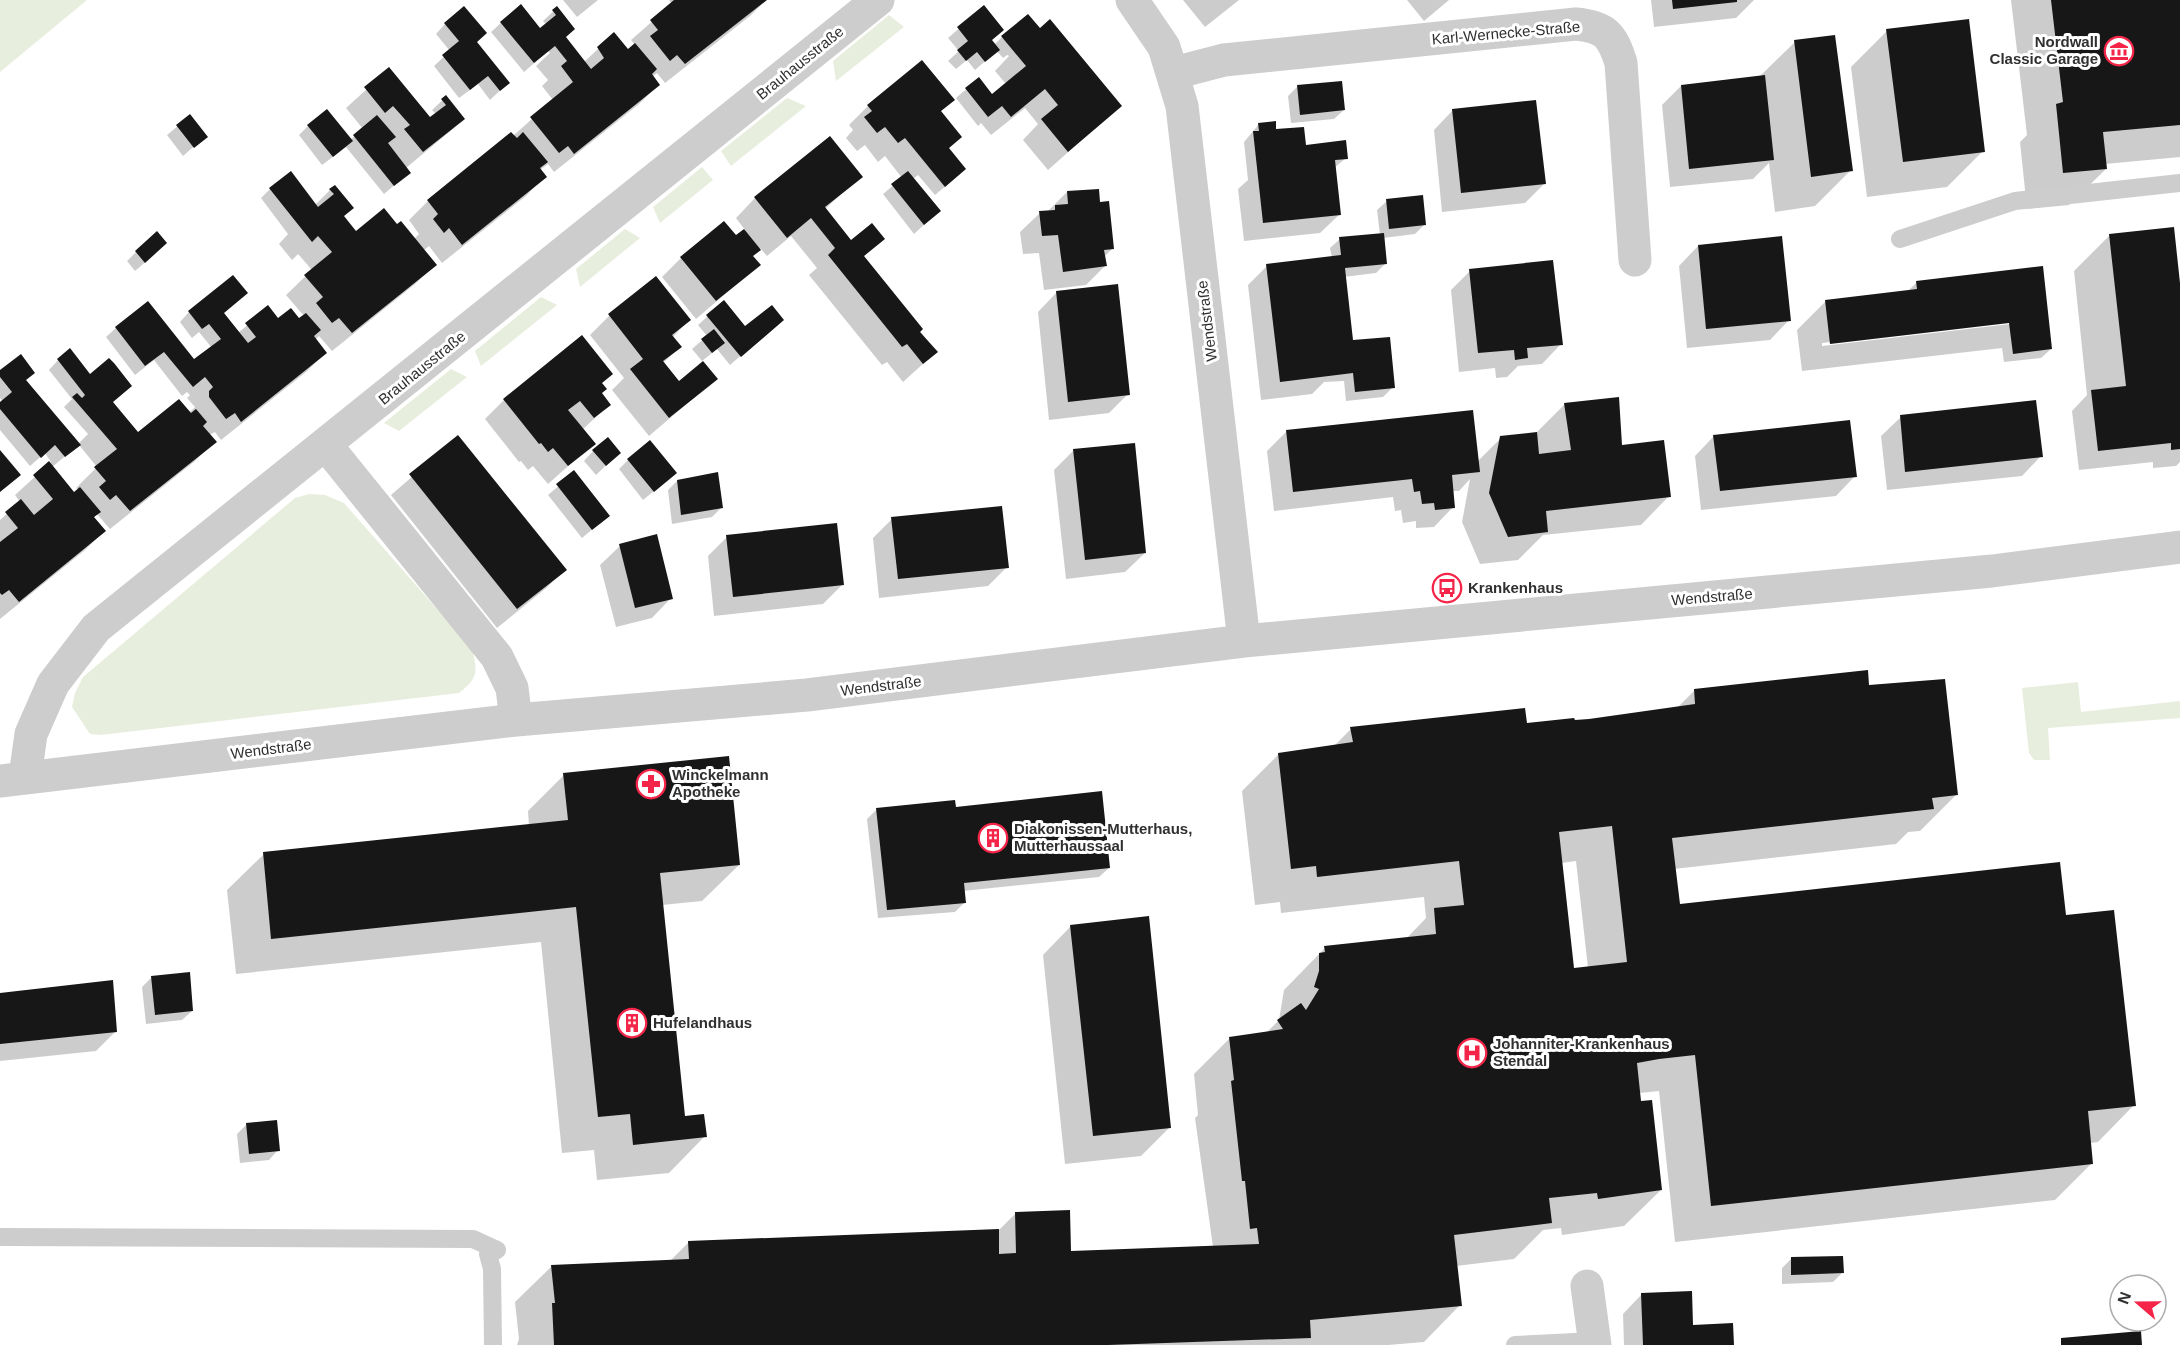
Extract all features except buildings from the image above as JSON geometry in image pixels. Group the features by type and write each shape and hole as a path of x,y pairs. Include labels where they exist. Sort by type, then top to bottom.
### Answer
{"street":[{"name":"Brauhausstraße","path":"13,779 53,684 96,628 878,0"},
{"path":"1132,0 1164,47 1174,73"},
{"name":"Karl-Wernecke-Straße","path":"1174,73 1224,60 1576,24 1596,26 1614,41 1621,63 1635,260"},
{"name":"Wendstraße","path":"1174,73 1187,142 1244,641"},
{"path":"326,445 497,657 512,688 516,720"},
{"name":"Wendstraße","path":"13,779 516,720 807,695 1244,641 1992,571 2180,547"},
{"path":"1587,1286 1595,1343"}],"lane":[{"path":"1900,238 2015,201 2180,183"},
{"path":"0,1237 473,1239 497,1250 488,1254 492,1269 493,1345"},
{"path":"1515,1345 1595,1343"}],"green space":[{"path":"0,0 87,0 0,72"},
{"path":"889,15 904,27 836,81 833,61"},
{"path":"787,98 806,106 731,166 721,151"},
{"path":"702,167 713,180 660,223 653,207"},
{"path":"625,229 640,238 580,287 576,269"},
{"path":"541,297 557,305 481,366 475,351"},
{"path":"451,369 467,377 399,431 384,423"},
{"path":"309,494 325,495 344,503 472,649 476,669 470,683 459,693 101,735 90,734 72,707 75,693 83,677 295,498"},
{"path":"2078,682 2081,712 2180,701 2180,718 2048,728 2050,760 2034,760 2029,753 2022,688"}],"place":[{"name":"Nordwall Classic Garage","path":"2119,51"},
{"name":"Krankenhaus","path":"1447,588"},
{"name":"Winckelmann Apotheke","path":"651,784"},
{"name":"Diakonissen-Mutterhaus, Mutterhaussaal","path":"993,838"},
{"name":"Hufelandhaus","path":"632,1023"},
{"name":"Johanniter-Krankenhaus Stendal","path":"1472,1053"}]}
